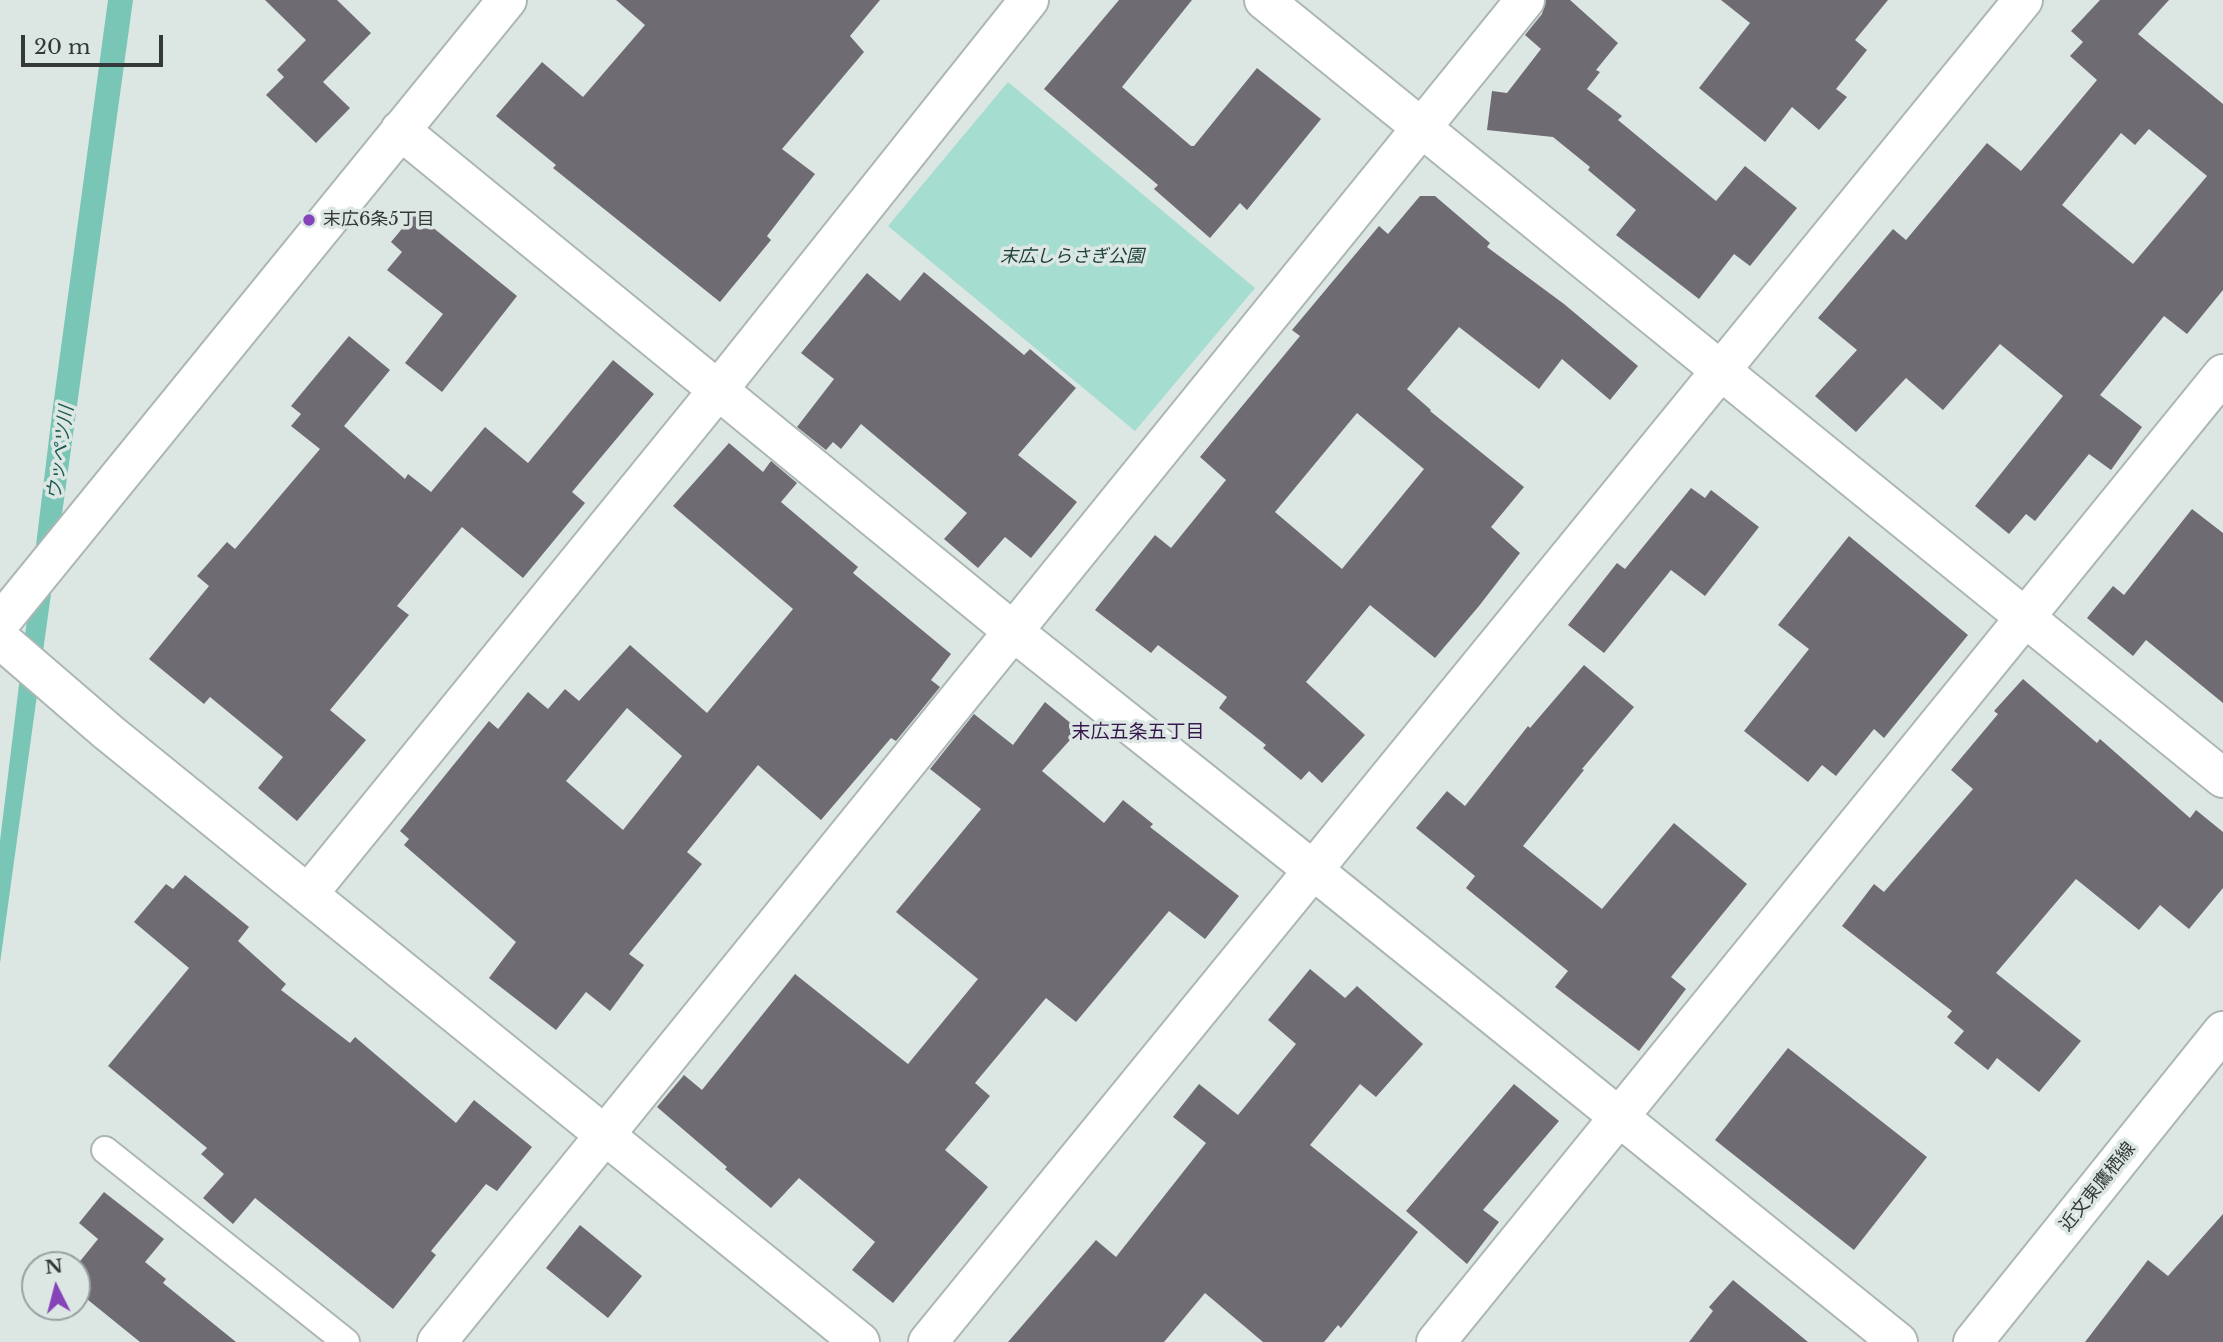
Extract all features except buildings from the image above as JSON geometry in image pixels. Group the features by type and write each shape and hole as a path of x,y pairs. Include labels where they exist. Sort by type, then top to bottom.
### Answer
{"street":[{"path":"0,623 507,0"},
{"path":"308,894 718,390 1030,0"},
{"path":"1264,0 2223,778"},
{"path":"437,1342 1525,0"},
{"path":"928,1342 2023,0"},
{"path":"400,130 1014,632 1898,1342"},
{"path":"1436,1342 2223,374"},
{"path":"0,639 108,732 860,1342"},
{"name":"近文東鷹栖線","path":"1973,1342 2223,1031"}],"lane":[{"path":"105,1150 346,1342"}],"green space":[{"name":"末広しらさぎ公園","path":"1008,82 1255,288 1135,431 888,226"}],"water":[{"name":"ウッペツ川","path":"108,0 133,0 0,963 0,841 52,414"}],"place":[{"name":"末広6条5丁目","path":"309,220"}],"district":[{"name":"末広五条五丁目","path":"1138,733"}]}
